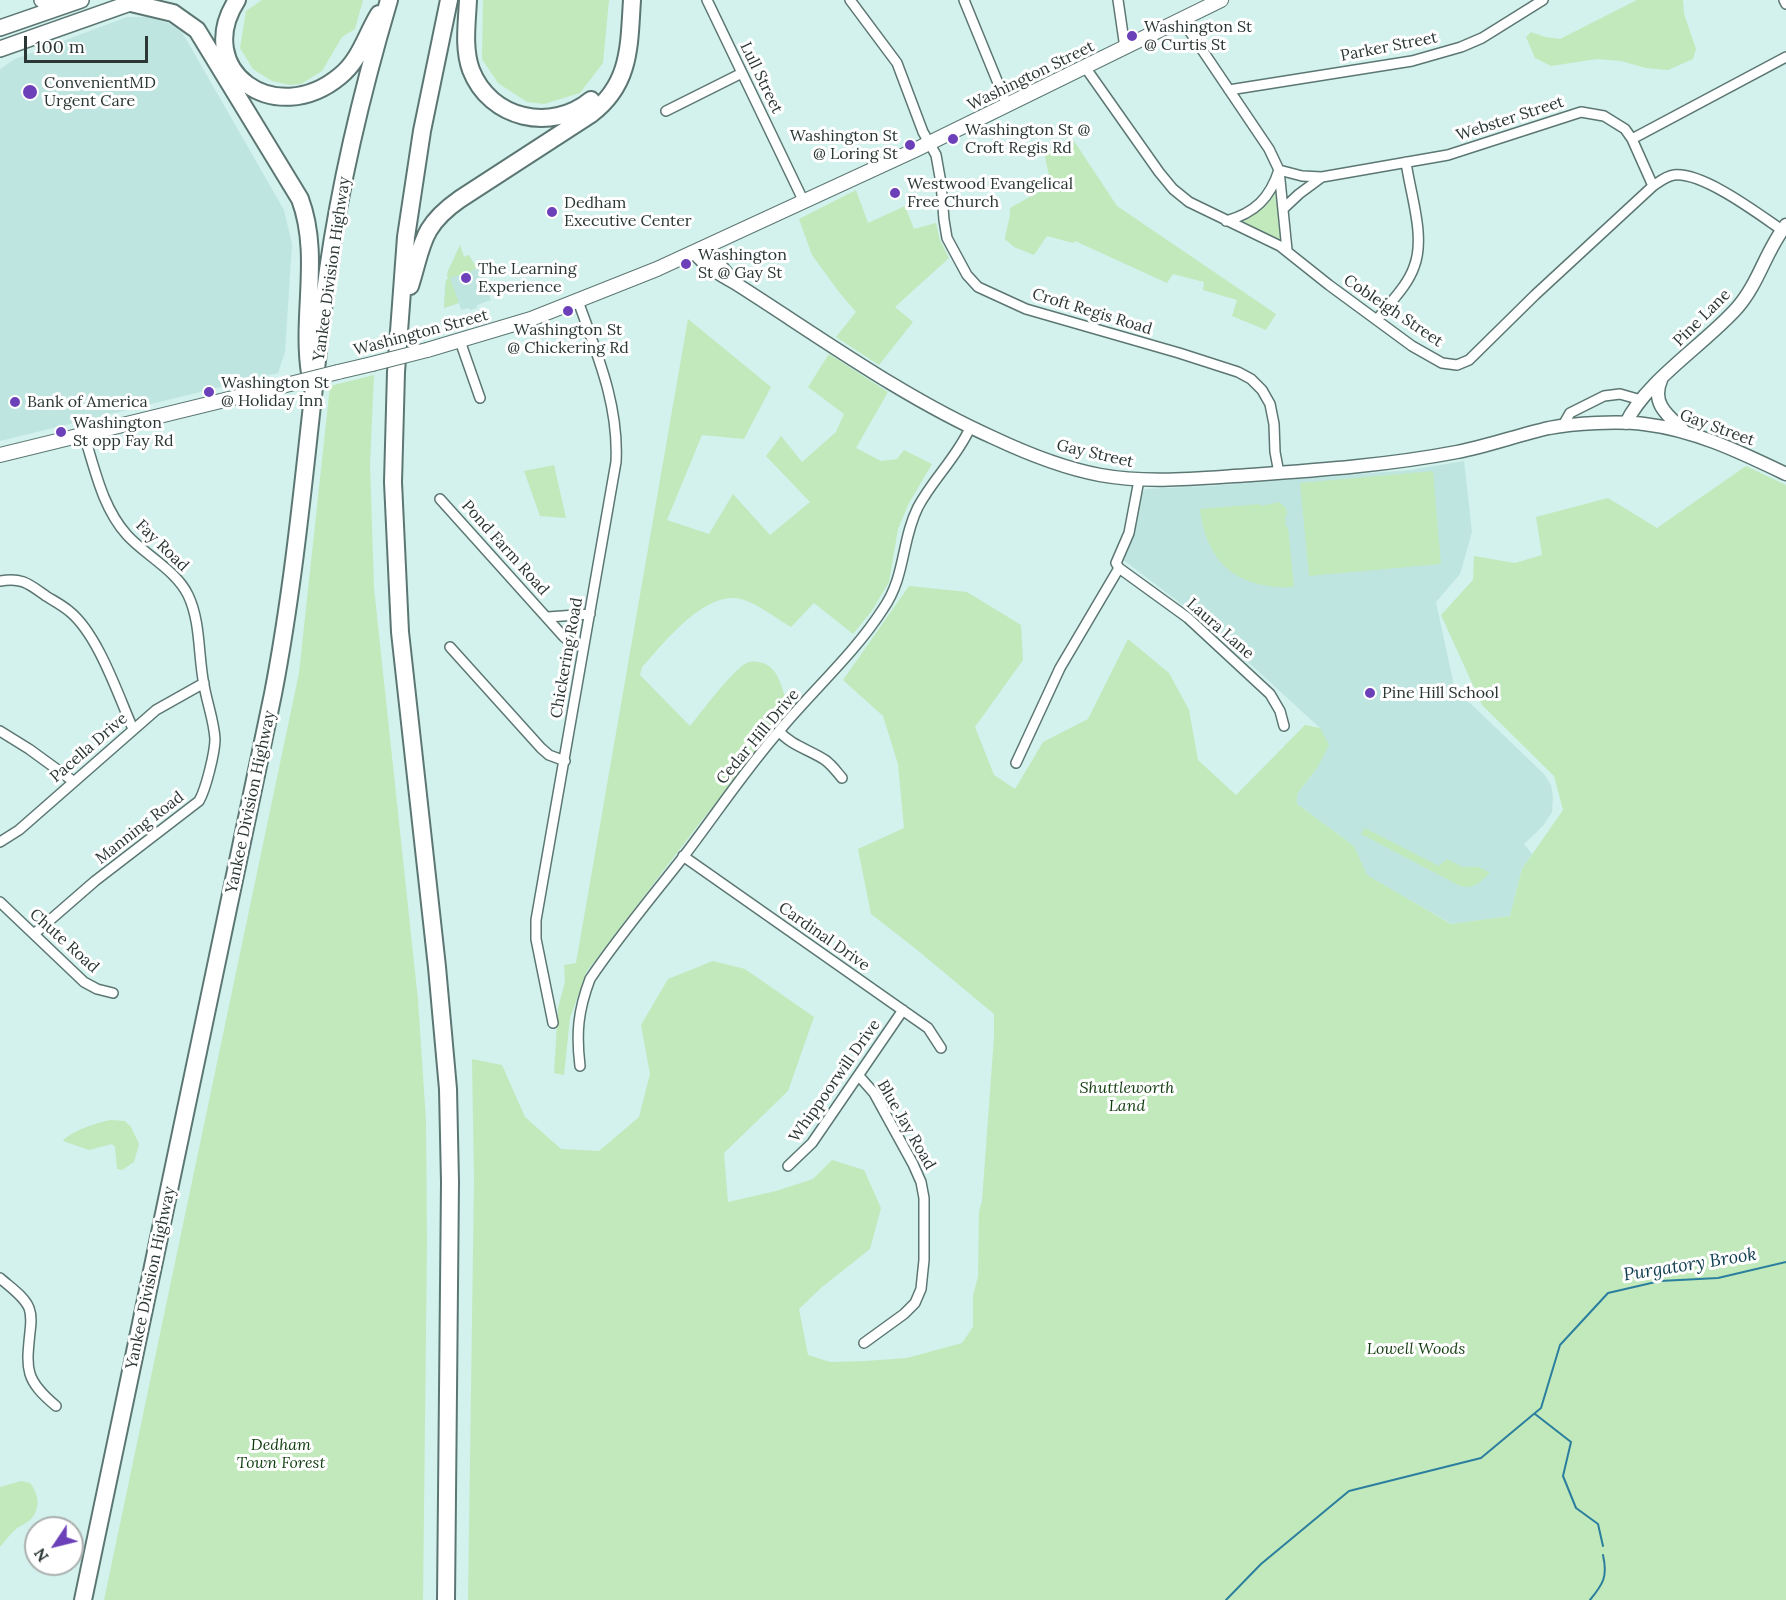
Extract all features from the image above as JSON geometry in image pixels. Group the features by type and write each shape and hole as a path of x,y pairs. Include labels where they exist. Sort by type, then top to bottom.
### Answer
{"highway":[{"path":"42,0 52,2 76,0"},
{"path":"0,28 81,0"},
{"path":"237,0 228,18 225,35 229,60 238,76 251,88 267,95 284,98 308,94 341,76 360,52 368,32 388,0"},
{"name":"Yankee Division Highway","path":"83,1600 273,694 293,573 328,269 365,90 388,0"},
{"path":"446,1600 449,1121 441,998 400,632 396,573 393,434 399,318 407,228 417,160 449,0"},
{"path":"468,0 467,54 472,71 481,87 493,101 508,111 526,117 543,119 576,111 596,96 607,83 617,55 621,0"},
{"path":"399,318 421,244 429,229 443,212 601,107 614,92 626,62 632,0"},
{"path":"0,49 135,2 173,13 197,30 300,199 306,217 309,239 310,296 306,348 314,394"},
{"path":"0,58 20,42"}],"main road":[{"name":"Washington Street","path":"0,455 428,350 514,324 578,301 699,250 804,202 930,143 1221,0"}],"street":[{"name":"Lull Street","path":"706,0 804,202"},
{"name":"Croft Regis Road","path":"850,0 897,63 923,132 936,155 948,238 967,275 978,287 1026,309 1179,353 1238,372 1251,380 1262,390 1270,404 1279,473"},
{"path":"964,0 1007,105"},
{"path":"1118,0 1125,48"},
{"name":"Parker Street","path":"1229,90 1412,61 1461,47 1482,38 1543,0"},
{"path":"1182,20 1274,155 1279,170 1287,250"},
{"path":"1784,227 1699,179 1686,175 1674,175 1653,186 1632,139 1786,57"},
{"name":"Cobleigh Street","path":"1085,67 1173,189 1188,202 1267,238 1287,250 1329,285 1412,346 1442,363 1457,365 1469,360 1535,295 1653,186"},
{"path":"666,111 742,73"},
{"name":"Webster Street","path":"1279,170 1302,176 1322,177 1448,155 1581,112 1604,116 1625,129 1632,139"},
{"path":"1377,320 1406,282 1415,266 1418,246 1416,215 1409,188 1406,162"},
{"path":"1226,221 1242,217 1262,204 1279,170"},
{"name":"Webster Street","path":"1283,209 1322,177"},
{"name":"Pine Lane","path":"1626,423 1641,400 1661,379 1738,307 1784,227"},
{"name":"Gay Street","path":"699,250 704,264 716,273 918,400 970,428 1025,452 1068,468 1100,475 1139,480 1184,480 1279,473 1413,459 1459,451 1552,428 1626,423 1642,423 1684,431 1732,448 1786,474"},
{"name":"Chickering Road","path":"553,1023 536,939 536,920 616,462 616,430 606,379 578,301"},
{"path":"460,340 480,398"},
{"path":"1661,379 1657,394 1659,403 1684,431"},
{"path":"1562,427 1570,413 1604,396 1628,395 1641,400"},
{"name":"Cedar Hill Drive","path":"580,1066 577,1040 578,1022 590,979 779,731 836,670 883,611 900,576 909,530 918,506 970,428"},
{"name":"Fay Road","path":"84,435 101,489 112,514 139,548 161,565 188,595 195,616 204,684"},
{"path":"1016,763 1060,668 1119,568 1116,563 1117,557 1129,533 1139,480"},
{"name":"Pond Farm Road","path":"440,499 570,642 583,647"},
{"name":"Laura Lane","path":"1119,568 1188,618 1270,694 1280,711 1284,726"},
{"path":"0,580 13,578 26,582 71,612 99,652 133,729"},
{"name":"Pond Farm Road","path":"548,617 590,614"},
{"path":"450,647 541,748 549,755 565,761"},
{"name":"Pacella Drive","path":"0,842 19,830 156,710 204,684"},
{"name":"Manning Road","path":"34,934 95,881 199,801 204,792 215,741 204,684"},
{"path":"0,730 73,781"},
{"path":"779,731 789,740 824,759 842,778"},
{"name":"Cardinal Drive","path":"683,856 928,1028 941,1048"},
{"name":"Chute Road","path":"0,902 84,982 97,989 113,993"},
{"name":"Whippoorwill Drive","path":"788,1166 812,1143 903,1010"},
{"name":"Blue Jay Road","path":"859,1076 874,1094 913,1164 921,1182 924,1198 924,1260 921,1289 915,1303 904,1314 864,1343"},
{"path":"0,1278 29,1307 31,1324 27,1358 29,1375 39,1391 56,1406"}],"shaded area":[{"path":"127,17 147,17 168,23 182,32 284,210 292,244 285,352 278,373 0,441 0,69 15,59"},
{"name":"The Learning Experience","path":"460,245 464,257 469,255 477,269 480,268 491,300 470,310 469,308 461,310 459,303 444,308 448,271"},
{"name":"Pine Hill School","path":"1464,461 1472,532 1460,574 1436,602 1455,690 1544,774 1551,785 1553,797 1552,812 1543,826 1524,844 1532,854 1522,869 1510,916 1452,924 1366,875 1354,846 1297,804 1297,794 1317,768 1320,728 1200,618 1122,559 1135,531 1145,489 1410,470"}],"green space":[{"path":"262,0 363,0 355,29 342,37 322,71 301,84 290,85 272,81 253,69 240,48 246,11"},
{"path":"483,0 609,0 603,63 580,93 544,104 527,102 498,83 482,59"},
{"path":"1637,0 1683,0 1684,14 1696,49 1693,59 1668,70 1597,59 1551,66 1535,58 1526,37 1531,32 1560,39"},
{"path":"1072,138 1117,206 1276,314 1266,330 1232,316 1237,300 1203,290 1204,282 1173,274 1167,283 1075,241 1073,243 1047,236 1034,255 1014,247 1005,239 1010,208 1051,185 1044,152"},
{"path":"856,190 868,223 905,206 914,229 936,223 940,240 949,258 895,307 913,322 879,365 836,337 856,312 812,255 799,219"},
{"path":"1275,193 1281,239 1258,232 1241,223 1265,207"},
{"path":"460,245 464,257 469,255 477,269 450,278 459,303 444,308 448,271"},
{"path":"688,319 771,387 744,439 702,435 667,520 709,534 733,494 770,535 810,502 766,456 781,436 802,462 836,432 844,414 808,387 829,354 888,392 856,448 881,461 897,459 904,450 932,464 909,503 898,529 889,582 871,612 853,634 814,603 791,627 747,601 733,598 718,601 689,618 642,667 640,675 690,726 735,672 749,662 760,662 772,669 792,708 702,820 587,971 570,1018 564,1075 554,1073 558,1008 565,982 564,965 576,963"},
{"name":"Dedham Town Forest","path":"374,375 370,464 374,588 418,1000 426,1121 423,1600 104,1600 299,673 330,386"},
{"path":"554,465 566,518 540,516 524,471"},
{"path":"1746,466 1786,485 1786,1600 468,1600 474,1180 472,1059 502,1065 525,1117 561,1149 599,1151 639,1117 650,1074 641,1025 668,979 713,961 745,969 814,1017 788,1091 724,1153 728,1202 776,1191 813,1179 832,1160 864,1170 881,1208 870,1249 822,1287 799,1309 808,1355 830,1362 907,1358 962,1343 973,1327 973,1295 978,1277 979,1211 982,1201 994,1014 871,914 858,849 904,828 898,764 883,716 843,680 909,586 967,592 1021,625 1023,660 975,727 994,775 1015,789 1043,742 1088,719 1128,639 1169,673 1189,710 1198,760 1236,795 1305,725 1320,728 1329,745 1317,768 1297,794 1297,804 1354,846 1367,875 1451,924 1510,916 1522,869 1563,810 1554,776 1482,705 1441,615 1473,580 1474,556 1515,563 1542,555 1536,517 1608,498 1657,528"},
{"path":"1433,471 1441,564 1309,576 1300,483"},
{"path":"1279,502 1286,508 1286,527 1288,527 1294,587 1257,584 1229,570 1209,545 1200,509 1260,504 1261,506"},
{"path":"1365,828 1439,866 1447,859 1462,867 1479,867 1490,873 1473,886 1460,886 1361,834"},
{"path":"111,1120 125,1121 131,1127 139,1144 134,1162 122,1170 117,1169 115,1147 112,1144 89,1150 63,1141 77,1131"},
{"path":"21,1481 30,1483 37,1496 37,1509 33,1516 24,1516 24,1524 14,1531 0,1547 0,1487"}],"waterway":[{"name":"Purgatory Brook","path":"1226,1600 1261,1564 1349,1491 1481,1458 1541,1408 1560,1345 1608,1293 1660,1281 1718,1278 1786,1262"},
{"path":"1535,1414 1571,1442 1563,1476 1576,1508 1598,1524 1603,1546"},
{"path":"1590,1600 1605,1575 1603,1555"}],"place":[{"name":"Washington St @ Curtis St","path":"1132,36"},
{"name":"ConvenientMD Urgent Care","path":"30,92"},
{"name":"Washington St @ Croft Regis Rd","path":"953,139"},
{"name":"Washington St @ Loring St","path":"910,145"},
{"name":"Westwood Evangelical Free Church","path":"895,193"},
{"name":"Dedham Executive Center","path":"552,212"},
{"name":"Washington St @ Gay St","path":"686,264"},
{"name":"The Learning Experience","path":"466,278"},
{"name":"Washington St @ Chickering Rd","path":"568,311"},
{"name":"Washington St @ Holiday Inn","path":"209,392"},
{"name":"Bank of America","path":"15,402"},
{"name":"Washington St opp Fay Rd","path":"61,432"},
{"name":"Pine Hill School","path":"1370,693"}],"park label":[{"name":"Shuttleworth Land","path":"1127,1097"},
{"name":"Lowell Woods","path":"1416,1349"}]}
